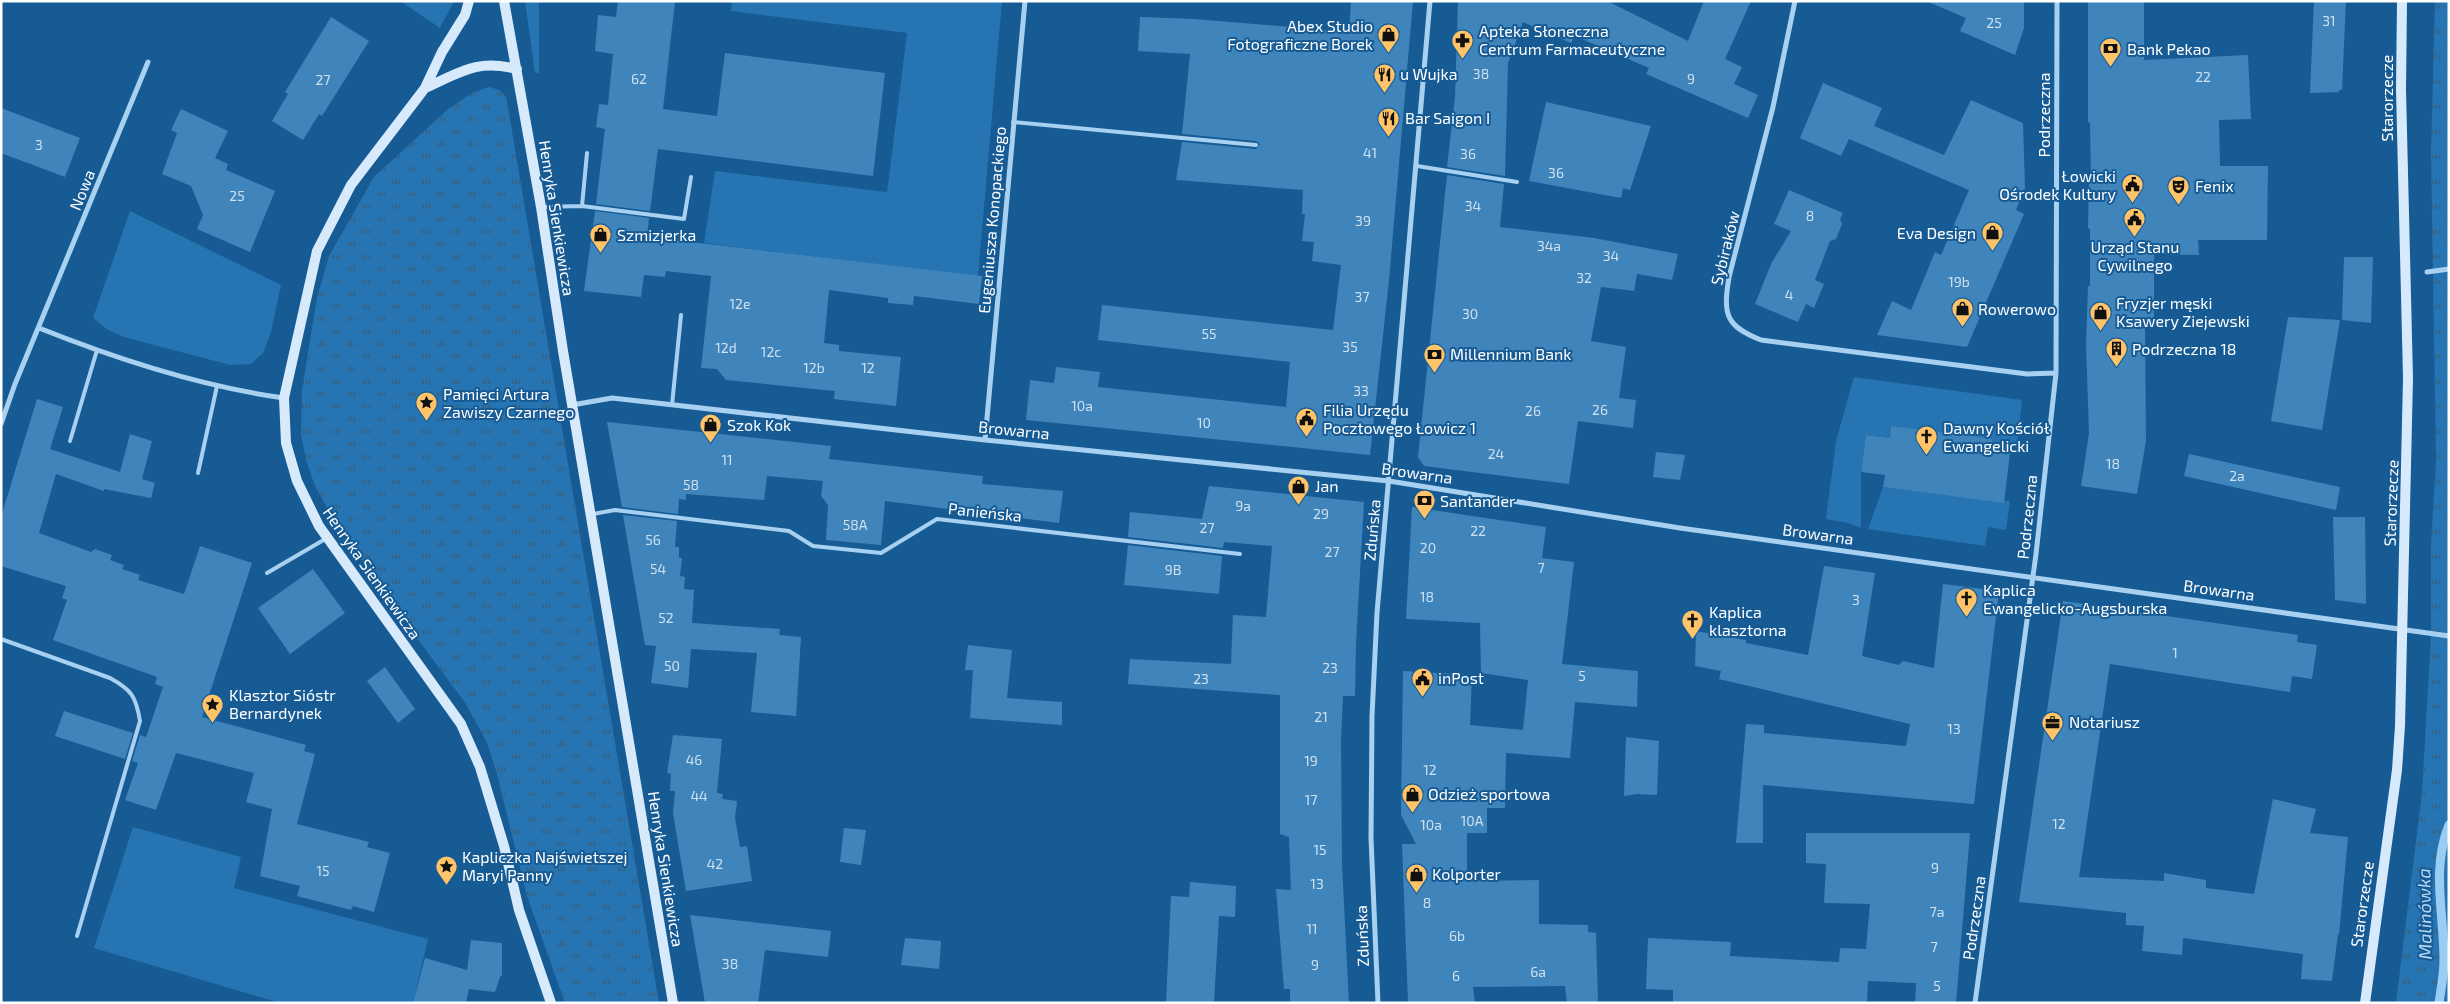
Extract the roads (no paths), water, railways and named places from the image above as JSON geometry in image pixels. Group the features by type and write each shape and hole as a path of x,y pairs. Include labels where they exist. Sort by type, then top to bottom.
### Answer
{"street":[{"name":"Henryka Sienkiewicza","path":"469,1 465,15 442,52 425,88 352,186 317,251 284,398 286,443 297,481 307,504 327,538 461,724 480,767 504,846 519,910 551,1003"},
{"name":"Henryka Sienkiewicza","path":"504,1 541,207 572,405 673,1003"},
{"name":"Eugeniusza Konopackiego","path":"984,440 1025,1"},
{"name":"Zduńska","path":"1378,1003 1371,838 1372,716 1377,613 1418,166 1430,1"},
{"name":"Sybiraków","path":"1795,1 1774,107 1729,277 1725,302 1730,320 1741,332 1761,340 2027,374 2056,374"},
{"name":"Podrzeczna","path":"1975,1003 2033,577 2056,374 2057,1"},
{"name":"Starorzecze","path":"2365,1003 2397,770 2404,628 2408,378 2400,90 2402,1"},
{"name":"Nowa","path":"1,424 15,384 148,62"},
{"path":"425,88 481,65 501,65 517,69"},
{"path":"2427,272 2449,269"},
{"path":"39,328 98,350 217,386 284,398"},
{"name":"Browarna","path":"572,405 612,398 984,440 1389,481 1680,528 2404,628 2449,636"}],"lane":[{"path":"1013,122 1256,146"},
{"path":"582,206 587,153"},
{"path":"1418,166 1517,182"},
{"path":"541,207 582,206 684,219 691,177"},
{"path":"672,405 681,315"},
{"path":"70,441 98,350"},
{"path":"198,474 217,386"},
{"name":"Panieńska","path":"591,514 616,510 789,531 813,546 881,553 937,519 1240,554"},
{"path":"267,573 327,538"},
{"path":"1,639 110,678 125,686 136,701 140,722 77,936"}],"waterway":[{"name":"Malinówka","path":"2439,1003 2444,960 2440,875 2441,858 2449,825"}],"place":[{"name":"Abex Studio Fotograficzne Borek","path":"1389,54"},
{"name":"Apteka Słoneczna Centrum Farmaceutyczne","path":"1463,59"},
{"name":"Bank Pekao","path":"2111,68"},
{"name":"u Wujka","path":"1384,93"},
{"name":"Bar Saigon I","path":"1389,137"},
{"name":"Łowicki Ośrodek Kultury","path":"2132,204"},
{"name":"Fenix","path":"2179,205"},
{"name":"Urząd Stanu Cywilnego","path":"2135,237"},
{"name":"Eva Design","path":"1992,252"},
{"name":"Szmizjerka","path":"601,254"},
{"name":"Rowerowo","path":"1962,328"},
{"name":"Fryzjer męski Ksawery Ziejewski","path":"2100,331"},
{"name":"Podrzeczna 18","path":"2116,368"},
{"name":"Millennium Bank","path":"1434,373"},
{"name":"Pamięci Artura Zawiszy Czarnego","path":"427,422"},
{"name":"Filia Urzędu Pocztowego Łowicz 1","path":"1307,438"},
{"name":"Szok Kok","path":"711,444"},
{"name":"Dawny Kościół Ewangelicki","path":"1927,456"},
{"name":"Jan","path":"1299,505"},
{"name":"Santander","path":"1424,520"},
{"name":"Kaplica Ewangelicko-Augsburska","path":"1967,618"},
{"name":"Kaplica klasztorna","path":"1693,640"},
{"name":"inPost","path":"1422,697"},
{"name":"Klasztor Sióstr Bernardynek","path":"213,723"},
{"name":"Notariusz","path":"2053,741"},
{"name":"Odzież sportowa","path":"1412,813"},
{"name":"Kapliczka Najświetszej Maryi Panny","path":"446,885"},
{"name":"Kolporter","path":"1416,893"}]}
